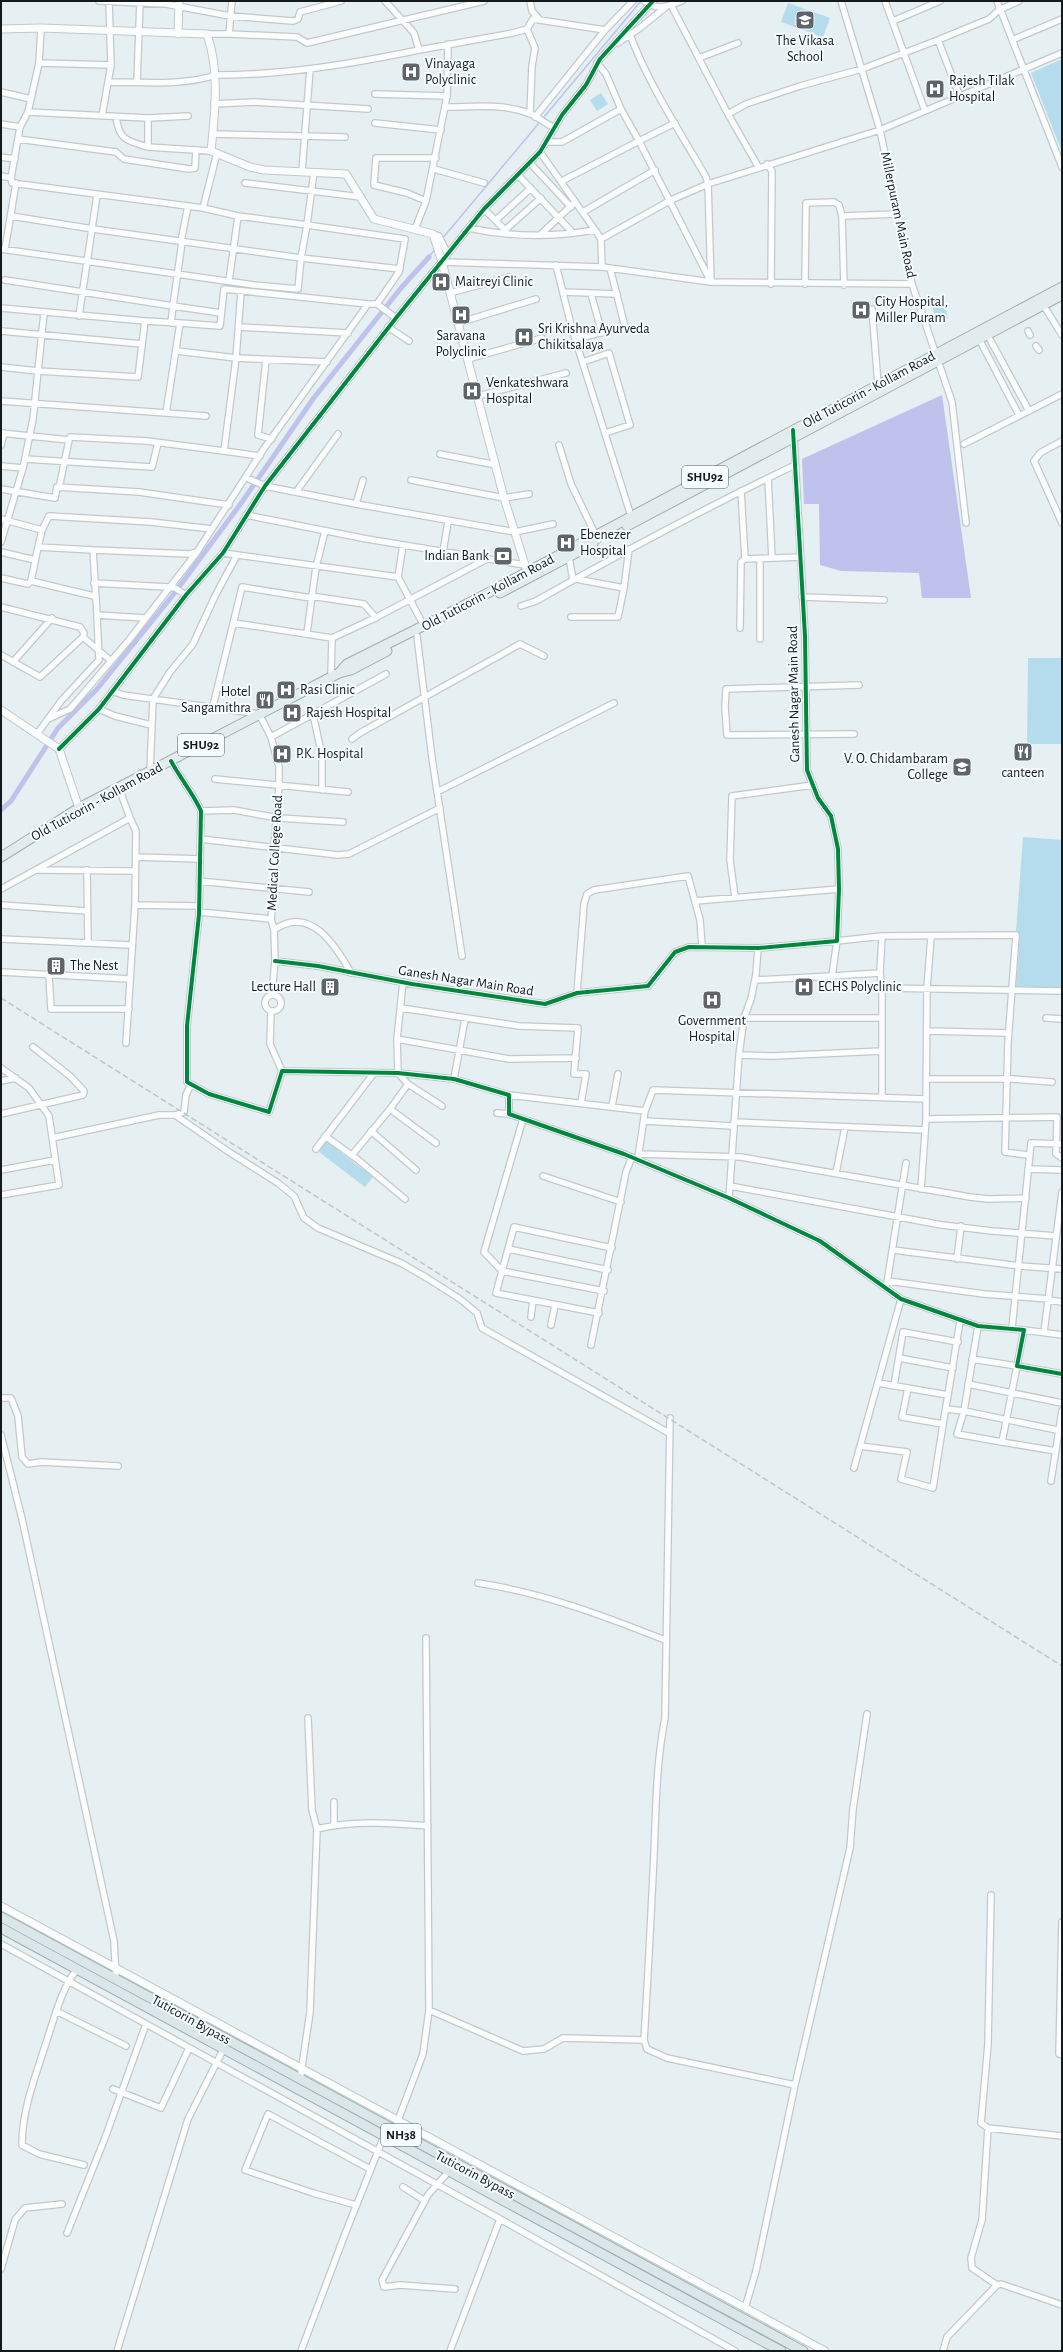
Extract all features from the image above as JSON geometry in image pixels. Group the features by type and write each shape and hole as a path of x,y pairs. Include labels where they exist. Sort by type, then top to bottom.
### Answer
{"highway":[{"name":"Tuticorin Bypass","path":"1,1917 803,2351"},
{"name":"Tuticorin Bypass","path":"1,1928 223,2050 781,2351"}],"main road":[{"name":"Old Tuticorin - Kollam Road","path":"1,857 79,808 335,674 347,664 424,626 526,568 597,538 631,516 794,434 878,385 937,358 1041,302 1062,286"},
{"path":"335,674 350,670 569,557 597,538 937,358 983,337 1041,302 1062,295"}],"street":[{"path":"99,1 179,3 230,16 296,21 300,12 341,1"},
{"path":"229,34 232,1"},
{"path":"385,1 414,33 419,50"},
{"path":"1,29 40,28 297,37 307,43 484,1"},
{"path":"530,1 532,11 540,20"},
{"path":"537,118 605,30 633,1"},
{"path":"611,47 669,6 682,1"},
{"name":"Millerpuram Main Road","path":"841,1 880,130 912,284 952,402 966,523"},
{"path":"885,1 925,111"},
{"path":"893,21 940,1"},
{"path":"997,1 1062,167"},
{"path":"728,114 746,104 787,90 862,68 938,40 989,19 1000,9 1019,1"},
{"path":"102,116 111,65 109,2"},
{"path":"137,82 140,2"},
{"path":"57,747 99,709 186,595 223,552 266,486 388,327 442,262 447,253 484,208 540,152 555,128 586,85 597,63 647,2 669,6"},
{"path":"178,34 179,3"},
{"path":"669,6 759,168"},
{"path":"109,82 167,82 207,78 216,75 259,75 349,64 448,44 507,35 527,29 533,19 605,30"},
{"path":"1012,40 1062,19"},
{"path":"40,28 39,63 28,112 20,128 11,178 12,183 203,208 238,216 405,239 400,269 396,279 377,304"},
{"path":"527,29 535,48 532,66 537,118"},
{"path":"203,208 214,152 213,134 216,75 214,54 207,34"},
{"path":"630,35 637,55 708,184 711,282"},
{"path":"938,40 960,97"},
{"path":"698,58 738,43"},
{"path":"415,229 426,201 436,158 447,96 448,44"},
{"path":"601,239 671,200 708,184 759,168 767,164 880,130 1062,53"},
{"path":"39,63 111,65"},
{"path":"597,63 606,74 621,109 644,148 711,282"},
{"path":"302,171 310,69"},
{"path":"1,92 31,99"},
{"path":"375,94 447,96"},
{"path":"214,104 254,102 308,104 368,109"},
{"path":"445,107 490,106 537,118 555,128"},
{"path":"547,142 562,142 621,109"},
{"path":"28,112 148,118 188,116"},
{"path":"116,117 119,133 122,137 148,147 214,152 250,167 264,170 346,174 374,218 415,229 436,237 445,247 447,253"},
{"path":"148,118 148,147"},
{"path":"376,122 440,130"},
{"path":"562,181 675,122"},
{"path":"1,124 20,128"},
{"path":"213,134 305,138 345,137"},
{"path":"18,139 116,152 124,159 189,169 195,168 196,150"},
{"path":"540,152 562,181 601,239 602,267"},
{"path":"1,157 15,159"},
{"path":"426,201 406,193 374,185 376,158 436,158"},
{"path":"530,163 570,207"},
{"path":"767,164 772,171 771,284"},
{"path":"434,169 484,183"},
{"path":"583,212 655,170"},
{"path":"297,298 301,258 314,172"},
{"path":"518,174 573,233"},
{"path":"1,176 11,178"},
{"path":"16,183 11,216 3,249 177,274 298,289"},
{"path":"245,184 312,193 361,197"},
{"path":"496,220 531,188"},
{"path":"79,316 97,195"},
{"path":"507,232 541,198"},
{"path":"540,235 576,202"},
{"path":"805,284 806,203 834,202 840,205 842,216 844,285"},
{"path":"171,323 181,241 188,206"},
{"path":"484,208 507,232"},
{"path":"842,216 897,214"},
{"path":"11,216 233,249 400,269"},
{"path":"230,281 238,216"},
{"path":"469,228 540,235 595,230"},
{"path":"246,515 326,531 486,559 526,568 504,498 436,237"},
{"path":"442,262 602,267 711,282 844,285 912,284"},
{"path":"556,265 575,339 631,516"},
{"path":"575,339 625,327 610,268"},
{"path":"450,292 509,277"},
{"path":"5,280 83,294 221,313"},
{"path":"1,308 79,316 220,326 224,289 297,298 377,304 396,318"},
{"path":"224,451 236,358 241,292"},
{"path":"563,292 617,294"},
{"path":"591,294 602,333"},
{"path":"458,323 536,300"},
{"path":"1041,302 1062,335"},
{"path":"48,719 70,709 197,552 229,505 253,480 260,456 368,304"},
{"path":"872,309 878,385"},
{"path":"1,542 23,468 36,404 44,313"},
{"path":"1,367 38,371 138,377 145,321"},
{"path":"166,413 180,324"},
{"path":"239,327 348,333"},
{"path":"388,327 409,341"},
{"path":"1,331 142,344"},
{"path":"983,337 1029,411"},
{"path":"983,337 1019,415"},
{"path":"468,359 542,338"},
{"path":"177,350 236,358 327,362"},
{"path":"583,362 609,353 630,425 605,433"},
{"path":"266,360 258,435 272,439"},
{"path":"478,396 566,373"},
{"path":"964,444 1062,394"},
{"path":"1,401 206,416"},
{"path":"1,445 3,433 69,440 70,437 158,443 260,456"},
{"path":"296,492 338,434"},
{"name":"Ganesh Nagar Main Road","path":"275,961 545,1004 577,993 648,986 675,952 689,947 758,948 837,941 839,889 838,849 831,816 818,798 807,770 806,686 794,434"},
{"path":"1,488 54,498 57,488 59,488 66,462 69,440"},
{"path":"1062,441 1040,453 1034,461 1062,523"},
{"path":"25,459 152,467 158,443"},
{"path":"559,445 571,484 597,538"},
{"path":"440,454 496,465"},
{"path":"1,466 23,468"},
{"path":"521,606 536,601 629,549 741,491 795,466"},
{"path":"768,478 772,558"},
{"path":"253,480 266,486 356,504 448,522 515,532 553,524"},
{"path":"356,504 363,480"},
{"path":"411,480 504,498 529,494"},
{"path":"59,488 139,492 229,505"},
{"path":"741,491 745,559"},
{"path":"31,581 42,530 49,516 150,522 212,529"},
{"path":"1,519 42,530"},
{"path":"443,552 448,522"},
{"path":"307,633 316,567 326,531"},
{"path":"403,545 398,577 424,626"},
{"path":"38,547 190,554 197,552"},
{"path":"571,617 618,617 624,588 629,549"},
{"path":"38,735 61,700 96,664 100,653 94,596 93,550"},
{"path":"1,552 35,560"},
{"path":"223,552 316,567 398,577"},
{"path":"150,772 153,699 170,672 193,644 215,596 237,555"},
{"path":"569,557 574,579"},
{"path":"740,628 741,562 745,559 800,557"},
{"path":"234,624 307,633 332,638 376,618 486,559"},
{"path":"760,559 760,639"},
{"path":"1,578 28,584 31,581 94,596"},
{"path":"574,579 624,588"},
{"path":"94,583 168,587 178,590 186,595"},
{"path":"213,706 242,587 364,604 376,618"},
{"path":"802,597 884,600"},
{"path":"1,607 52,618 80,626 84,633 83,637 40,677 1,655"},
{"path":"97,614 145,618"},
{"path":"13,662 52,618"},
{"path":"417,636 437,792 462,956"},
{"path":"83,637 110,660"},
{"path":"332,638 335,674"},
{"path":"352,739 425,696 520,644 544,656"},
{"path":"271,737 386,674"},
{"path":"854,734 727,735 725,707 726,689 859,685"},
{"path":"112,691 153,699 213,706 259,714"},
{"path":"437,792 614,703"},
{"path":"99,709 115,716 151,725"},
{"path":"1,710 57,747 79,808"},
{"name":"Medical College Road","path":"259,714 271,737 279,767 280,785 275,818 274,890 271,919 274,930 275,961 272,994"},
{"path":"313,714 322,756 322,790"},
{"path":"171,761 183,783 194,797 201,811 199,909 186,1026 186,1082 209,1094 269,1112 282,1072 270,1044 271,1011"},
{"path":"215,779 348,792"},
{"path":"735,896 730,860 732,796 813,785"},
{"path":"119,788 136,831 136,857 134,871 135,905 131,945 129,1010 126,1043"},
{"path":"201,839 274,846 338,855 349,854 440,808"},
{"path":"201,811 234,810 275,818 342,822"},
{"path":"1,889 130,818"},
{"path":"136,857 200,859"},
{"path":"36,870 134,871"},
{"path":"87,870 88,942"},
{"path":"577,993 587,894 594,890 688,876 695,901 702,946"},
{"path":"199,881 274,890 309,892"},
{"path":"695,901 735,896 839,889"},
{"path":"1,905 87,911"},
{"path":"135,905 199,909 271,919"},
{"path":"274,930 284,923 304,922 321,930 336,946 351,973"},
{"path":"832,976 837,941 882,936 931,937 1016,935 1009,1033 1005,1152 1028,1155"},
{"path":"882,936 880,973 882,988 882,1097"},
{"path":"921,1188 926,1130 926,1099 928,1079 927,988 931,937"},
{"path":"1,939 131,945"},
{"path":"729,1198 739,1055 744,1018 751,999 755,980 758,948"},
{"path":"1,972 49,976 130,979"},
{"path":"755,980 880,973"},
{"path":"49,976 51,1008 129,1010"},
{"path":"403,982 397,1039 398,1073 408,1084 442,1106"},
{"path":"882,988 1062,992"},
{"path":"272,994 279,997 281,1004 277,1010 271,1011 266,1009 264,1002 266,998 272,994"},
{"path":"401,1008 465,1019 519,1026 578,1028 574,1074 586,1074 581,1103"},
{"path":"744,1018 881,1018"},
{"path":"1046,1018 1062,1019"},
{"path":"454,1079 465,1019"},
{"path":"928,1031 1009,1033"},
{"path":"397,1039 510,1059 576,1058"},
{"path":"1,1114 83,1095 84,1091 70,1076 33,1047"},
{"path":"739,1055 774,1056 882,1051"},
{"path":"1,1068 29,1088 49,1116 59,1185 1,1195"},
{"path":"282,1072 398,1073 454,1079 509,1095 645,1111"},
{"path":"316,1149 374,1073"},
{"path":"612,1106 618,1074"},
{"path":"1,1081 16,1078"},
{"path":"928,1079 1052,1082"},
{"path":"52,1138 159,1115 176,1115 184,1112 186,1095 190,1084"},
{"path":"352,1155 390,1109 408,1084"},
{"path":"592,1345 604,1291 626,1172 636,1157 645,1121 645,1111 653,1090 736,1091 926,1099"},
{"path":"509,1095 509,1114"},
{"path":"390,1109 436,1143"},
{"path":"497,1113 509,1114 636,1157 729,1198 820,1242 887,1284 901,1299 960,1321 978,1326 1012,1328 1062,1334"},
{"path":"176,1115 229,1152 278,1182 294,1196 304,1218 318,1228 408,1266 466,1304 477,1313 482,1328 669,1432"},
{"path":"926,1119 1057,1116 1059,1144 1057,1156 1062,1158"},
{"path":"523,1119 484,1252 502,1271 604,1291"},
{"path":"645,1121 926,1130"},
{"path":"836,1173 845,1127"},
{"path":"371,1131 416,1170"},
{"path":"325,1136 352,1155 405,1199"},
{"path":"1012,1328 1020,1266 1028,1155 1031,1143 1059,1144"},
{"path":"636,1157 731,1156 988,1199 1026,1198"},
{"path":"1,1170 55,1160"},
{"path":"887,1284 894,1250 906,1163"},
{"path":"1028,1168 1062,1170"},
{"path":"542,1176 621,1202"},
{"path":"730,1186 899,1218 992,1231 1056,1236"},
{"path":"1044,1332 1054,1268 1056,1236 1062,1192"},
{"path":"958,1259 961,1226"},
{"path":"599,1313 496,1293 514,1227 612,1248"},
{"path":"508,1249 608,1270"},
{"path":"894,1250 958,1259 1062,1269"},
{"path":"887,1284 1049,1299 1062,1302"},
{"path":"854,1468 901,1299"},
{"path":"531,1317 533,1300"},
{"path":"551,1326 555,1305"},
{"path":"860,1446 907,1452 901,1479 933,1488 958,1342 960,1321"},
{"path":"978,1326 964,1411 957,1434 1056,1451"},
{"path":"1002,1442 1024,1330"},
{"path":"894,1386 903,1332 958,1342"},
{"path":"898,1358 953,1368"},
{"path":"972,1359 1062,1374"},
{"path":"878,1383 948,1395"},
{"path":"968,1384 1062,1403"},
{"path":"908,1388 902,1417 943,1424"},
{"path":"1,1398 11,1398 18,1416 22,1457 28,1464 41,1462 118,1466"},
{"path":"946,1409 964,1411 1061,1431"},
{"path":"1051,1481 1061,1431 1062,1411"},
{"path":"670,1418 665,1640 665,1718 658,1750 644,2040 647,2049 667,2058 795,2085"},
{"path":"1,1435 22,1519 114,1941 116,1979"},
{"path":"478,1583 535,1594 575,1606 665,1640"},
{"path":"394,2131 422,2054 429,2010 426,1638"},
{"path":"745,2308 756,2271 795,2085 850,1848 853,1809 867,1714"},
{"path":"300,2080 310,2012 317,1829 312,1810 308,1718"},
{"path":"334,1802 334,1825"},
{"path":"317,1829 334,1825 388,1823 428,1826"},
{"path":"991,1895 988,2044 980,2123 988,2128 1062,2136"},
{"path":"1,1906 825,2351"},
{"path":"1062,1922 1059,2054 1062,2055"},
{"path":"1,1944 500,2219 735,2351"},
{"path":"76,1969 68,1981 56,2011 30,2093 22,2126 22,2145 39,2154 84,2165"},
{"path":"429,2010 523,2051 544,2049 563,2038 644,2040"},
{"path":"56,2011 126,2046"},
{"path":"67,2233 105,2138 146,2024"},
{"path":"113,2089 161,2108 189,2048"},
{"path":"117,2351 188,2119 223,2050"},
{"path":"356,2204 313,2193 245,2170 268,2114 370,2169"},
{"path":"988,2128 982,2220 971,2258 972,2268 997,2284 1062,2305"},
{"path":"302,2351 356,2204 384,2136"},
{"path":"449,2171 425,2201 382,2280 384,2287 400,2285 455,2290"},
{"path":"403,2187 425,2201"},
{"path":"1,2269 15,2220 25,2208 62,2204"},
{"path":"450,2351 500,2219"},
{"path":"943,2351 947,2337 997,2284"}],"shaded area":[{"path":"788,3 830,18 823,37 781,22"},
{"path":"1062,59 1062,152 1031,73"},
{"path":"601,93 608,104 597,111 590,100"},
{"path":"944,298 948,319 936,321 931,301"},
{"path":"942,395 971,598 922,598 919,573 841,571 820,565 819,504 804,504 802,459"},
{"path":"1028,658 1062,658 1062,744 1027,744"},
{"path":"1023,837 1062,840 1062,989 1016,987 1020,935 1016,931"},
{"path":"326,1141 373,1177 365,1187 319,1152"}],"waterway":[{"path":"442,239 641,1"},
{"path":"429,257 435,249"},
{"path":"1,810 11,801 58,728 97,689 173,595 242,502 313,399 401,288 429,257"}],"railway":[{"path":"1,998 1062,1666"}],"cycle path":[{"path":"59,749 99,709 186,595 223,553 265,486 396,318 484,209 540,152 562,115 586,85 600,59 653,1"},
{"path":"275,961 318,966 412,984 545,1004 577,993 648,986 675,952 689,947 758,948 837,941 839,889 838,849 831,816 818,798 807,770 805,636 793,430"},
{"path":"171,761 201,811 199,915 187,1026 187,1082 209,1094 269,1112 282,1071 398,1073 454,1079 509,1095 509,1114 624,1154 729,1198 820,1241 901,1299 978,1326 1024,1330 1017,1366 1062,1374"}],"place":[{"name":"The Vikasa School","path":"805,20"},
{"name":"Vinayaga Polyclinic","path":"411,72"},
{"name":"Rajesh Tilak Hospital","path":"935,89"},
{"name":"Maitreyi Clinic","path":"441,282"},
{"name":"City Hospital, Miller Puram","path":"861,310"},
{"name":"Saravana Polyclinic","path":"461,315"},
{"name":"Sri Krishna Ayurveda Chikitsalaya","path":"524,337"},
{"name":"Venkateshwara Hospital","path":"472,391"},
{"name":"Ebenezer Hospital","path":"566,543"},
{"name":"Indian Bank","path":"503,556"},
{"name":"Rasi Clinic","path":"286,690"},
{"name":"Hotel Sangamithra","path":"265,700"},
{"name":"Rajesh Hospital","path":"292,713"},
{"name":"canteen","path":"1023,752"},
{"name":"P.K. Hospital","path":"282,754"},
{"name":"V. O. Chidambaram College","path":"962,767"},
{"name":"The Nest","path":"56,966"},
{"name":"Lecture Hall","path":"330,987"},
{"name":"ECHS Polyclinic","path":"804,987"},
{"name":"Government Hospital","path":"712,1000"}]}
